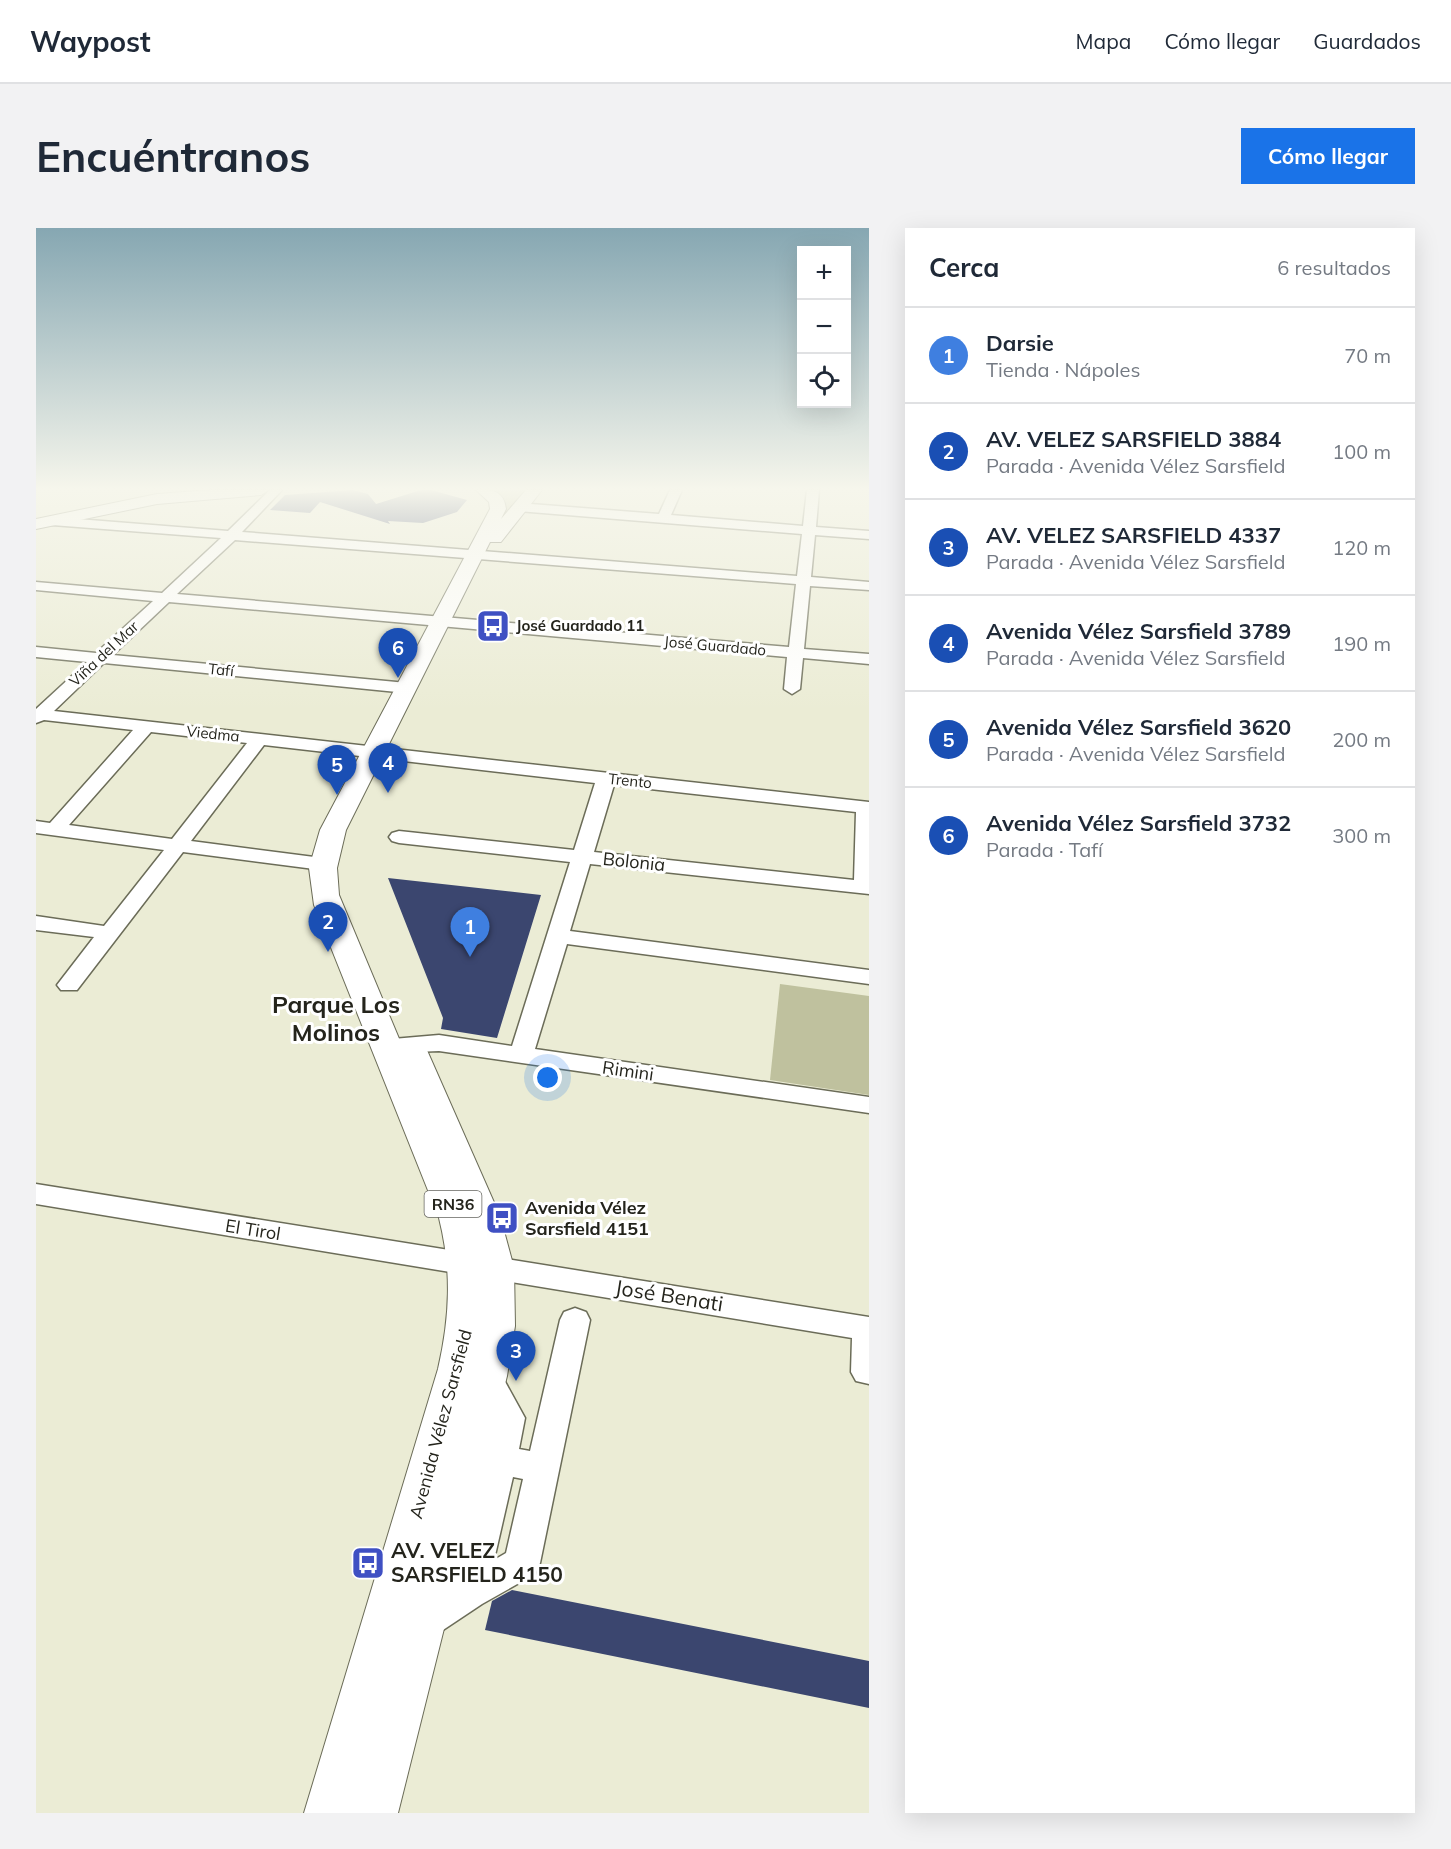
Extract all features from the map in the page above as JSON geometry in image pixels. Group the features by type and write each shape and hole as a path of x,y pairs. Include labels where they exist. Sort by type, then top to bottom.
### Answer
{"main road":[{"name":"Avenida Vélez Sarsfield","path":"397,1045 326,898 321,877 322,864 333,830 382,753 476,564"},
{"name":"Avenida Vélez Sarsfield","path":"371,1813 486,1376 495,1326 482,1267 451,1198 340,878 339,863 346,841 407,688 447,622"},
{"name":"Avenida Vélez Sarsfield","path":"331,1813 459,1369 482,1267"}],"street":[{"name":"Viña del Mar","path":"37,716 200,564"},
{"path":"583,564 869,586"},
{"path":"792,689 806,564"},
{"name":"José Guardado","path":"36,586 869,659"},
{"name":"Tafí","path":"36,652 407,688"},
{"name":"Viedma","path":"37,716 382,753"},
{"path":"45,828 146,727"},
{"path":"69,985 260,739"},
{"name":"Trento","path":"382,753 867,808"},
{"path":"521,1056 606,779"},
{"path":"866,887 867,808"},
{"path":"45,828 322,864"},
{"name":"Bolonia","path":"399,837 866,887"},
{"path":"36,923 110,933"},
{"path":"558,936 869,977"},
{"name":"Rimini","path":"397,1045 438,1043 869,1105"},
{"name":"El Tirol","path":"36,1194 482,1267"},
{"name":"José Benati","path":"482,1267 869,1329"},
{"path":"420,1625 469,1592 522,1563 575,1320"},
{"path":"867,1372 869,1329"},
{"path":"469,1592 508,1418 486,1376"},
{"path":"499,1460 543,1468"}],"green space":[{"path":"780,984 869,996 869,1095 770,1080"}],"building":[{"path":"388,878 541,895 497,1038 441,1029 443,1018"},
{"path":"512,1590 869,1661 869,1708 485,1630 492,1601"}],"place":[{"name":"José Guardado 11","path":"493,626"},
{"name":"Avenida Vélez Sarsfield 3732","path":"398,678"},
{"name":"Avenida Vélez Sarsfield 3789","path":"388,793"},
{"name":"Avenida Vélez Sarsfield 3620","path":"337,795"},
{"name":"AV. VELEZ SARSFIELD 3884","path":"328,952"},
{"name":"Darsie","path":"470,957"},
{"name":"Avenida Vélez Sarsfield 4151","path":"502,1218"},
{"name":"AV. VELEZ SARSFIELD 4337","path":"516,1381"},
{"name":"AV. VELEZ SARSFIELD 4150","path":"368,1563"}],"district":[{"name":"Parque Los Molinos","path":"336,1019"}]}
